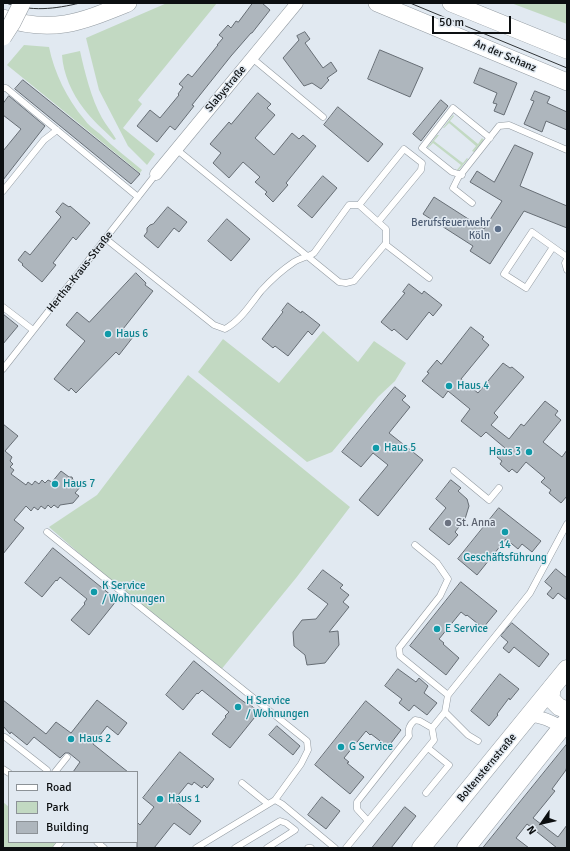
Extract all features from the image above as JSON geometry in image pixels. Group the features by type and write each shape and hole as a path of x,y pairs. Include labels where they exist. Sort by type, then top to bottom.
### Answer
{"main road":[{"path":"3,36 12,23 22,3"},
{"path":"3,18 19,23 50,26 77,22 128,3"},
{"name":"An der Schanz","path":"377,3 567,82"},
{"path":"451,3 567,50"},
{"name":"Boltensternstraße","path":"421,848 567,670"},
{"path":"552,687 551,699 559,707 567,710"},
{"path":"466,848 565,726"}],"street":[{"name":"Slabystraße","path":"156,174 297,3"},
{"path":"530,716 540,716 565,726"}],"lane":[{"path":"252,58 323,117"},
{"path":"3,88 6,88 138,197"},
{"path":"462,175 452,172 422,148 453,108 490,138"},
{"path":"472,203 453,188 458,178 462,175 499,126 508,125 567,150"},
{"path":"3,191 44,140 56,130"},
{"path":"106,239 214,325 225,329 235,324 262,290 281,271 296,261 309,256 314,253 349,205 359,205 386,229 387,233 385,244 354,281 346,284 339,282 309,256 176,149"},
{"path":"359,205 404,149 422,163 421,170 378,222"},
{"name":"Hertha-Kraus-Straße","path":"3,369 156,174"},
{"path":"553,247 526,288 504,274 532,232 549,243 567,258 565,263 567,270"},
{"path":"385,244 429,278"},
{"path":"3,307 33,330"},
{"path":"454,471 489,500 499,488"},
{"path":"346,848 434,740 432,728 445,712 448,695 530,593 567,524"},
{"path":"47,532 307,741 308,750 301,764 275,800 196,848"},
{"path":"415,545 437,563 448,579 440,596 399,648 400,656 448,695"},
{"path":"445,712 468,735 478,741"},
{"path":"368,822 357,809 357,802 409,736 408,728 415,720 420,721 432,728"},
{"path":"3,737 18,746 46,771"},
{"path":"426,793 448,765 428,748"},
{"path":"56,771 67,757"},
{"path":"242,783 268,804"},
{"path":"275,800 282,804 335,848"},
{"path":"235,848 280,821 286,823 295,830 268,848"}],"green space":[{"path":"167,3 217,3 138,100 142,104 123,128 155,154 147,165 128,146 99,90 86,38"},
{"path":"511,3 567,3 567,24"},
{"path":"24,45 49,47 54,66 72,103 89,125 142,170 140,173 7,65"},
{"path":"80,51 86,77 95,102 102,118 116,139 114,140 87,113 76,97 69,83 64,69 62,55"},
{"path":"453,115 454,116 450,121 478,144 482,138 484,140 474,152 472,151 476,146 449,123 443,128"},
{"path":"437,135 439,135 434,141 463,163 467,158 468,159 458,171 456,171 461,165 433,143 428,148"},
{"path":"323,331 358,362 374,341 406,363 395,381 378,397 332,452 307,462 198,372 223,339 279,383"},
{"path":"188,375 350,507 296,578 220,671 135,602 49,527 97,495"},
{"path":"3,802 8,806 8,843 54,843 61,848 3,848"}],"building":[{"path":"253,3 262,3 270,10 192,105 194,106 175,130 170,126 157,142 137,126 150,110 160,118 179,95 178,94 183,87 179,84 188,74 192,77 223,38 219,35 228,25 231,28 236,21 238,22"},
{"path":"305,32 310,39 305,43 323,68 331,62 337,71 327,78 329,80 321,89 312,83 304,86 283,58 299,40 297,36"},
{"path":"380,50 423,68 410,97 368,79"},
{"path":"480,68 517,83 504,115 494,111 497,104 493,103 497,93 474,83"},
{"path":"23,80 140,174 131,184 15,89"},
{"path":"535,91 550,97 547,103 567,112 567,130 546,121 542,132 524,124 534,101 531,100"},
{"path":"258,93 271,104 267,108 275,115 255,138 274,155 292,133 299,139 303,135 316,146 286,183 288,185 273,202 265,194 267,192 255,182 260,177 243,162 229,178 213,163 221,153 210,144 229,122 231,124"},
{"path":"9,96 45,126 3,180 3,151 21,129 3,115 3,104"},
{"path":"441,100 448,106 421,141 413,134"},
{"path":"338,107 383,144 368,162 324,125"},
{"path":"515,145 533,153 520,186 567,206 567,228 524,211 490,264 470,251 473,246 423,214 434,197 484,229 502,201 470,182 477,171 494,182"},
{"path":"323,176 337,188 312,218 298,206"},
{"path":"63,203 69,207 70,206 90,223 76,240 73,237 53,263 56,265 42,282 18,260 25,251 30,255 61,217 56,212"},
{"path":"168,207 187,222 179,232 174,228 158,248 144,236 147,232 147,228 153,224"},
{"path":"227,219 250,239 231,261 208,241"},
{"name":"Haus 6","path":"136,273 146,283 145,285 153,291 123,329 133,337 119,355 116,352 76,393 71,388 69,391 54,379 85,341 66,325 77,312 89,322"},
{"path":"409,284 422,294 424,291 442,305 433,316 429,312 407,340 394,329 392,331 381,322 405,293 403,292"},
{"path":"288,303 301,313 302,311 320,325 312,335 308,331 288,356 275,346 273,348 262,339 283,312 282,311"},
{"path":"3,314 18,326 3,344"},
{"path":"471,327 484,337 482,339 489,345 461,379 478,393 503,363 510,368 512,367 524,377 494,413 498,417 491,425 509,439 521,424 524,426 545,401 558,411 555,415 561,420 543,442 562,457 567,450 567,496 561,503 549,493 551,490 541,482 545,478 526,462 517,473 512,469 509,472 500,464 502,461 497,457 505,448 486,432 481,437 461,421 470,409 448,391 443,398 422,381 437,360 441,364"},
{"name":"Haus 5","path":"395,387 406,396 402,400 410,407 389,433 423,460 378,516 359,500 388,465 373,453 361,467 342,452"},
{"name":"Haus 7","path":"3,424 18,436 5,451 12,457 10,461 13,464 10,467 14,470 11,474 26,485 28,482 32,485 35,481 39,484 42,480 45,483 48,480 52,482 61,471 69,477 72,477 73,480 81,486 75,493 79,496 73,503 60,505 58,508 54,505 51,508 48,505 45,509 41,506 38,510 34,507 31,511 26,506 14,520 24,528 3,554"},
{"name":"St. Anna","path":"451,480 461,488 458,491 467,499 469,506 465,519 455,532 458,535 449,545 429,529 446,508 436,499"},
{"name":"14 Geschäftsführung","path":"499,508 541,541 532,552 522,544 518,549 506,539 477,575 458,559"},
{"name":"K Service / Wohnungen","path":"53,548 117,600 89,635 71,620 85,604 84,603 87,599 60,577 42,597 25,583"},
{"path":"556,569 567,578 567,600 558,593 553,599 547,594 552,588 545,582"},
{"path":"323,570 343,585 340,588 349,595 343,602 349,607 329,632 338,631 339,645 325,663 307,665 305,655 294,646 293,632 302,620 316,619 328,604 308,589"},
{"name":"E Service","path":"461,582 497,611 483,628 461,612 439,639 459,658 446,675 410,646"},
{"path":"512,623 549,654 539,667 514,647 509,653 503,648 508,642 501,636"},
{"name":"H Service / Wohnungen","path":"194,661 240,699 247,704 248,703 259,712 230,748 212,734 229,712 202,690 198,694 197,693 183,710 166,695"},
{"path":"398,669 416,682 419,678 428,686 424,693 437,703 427,715 414,705 409,711 399,703 402,699 385,686"},
{"path":"500,674 519,689 510,700 509,698 489,726 471,711"},
{"name":"Haus 2","path":"3,700 46,734 56,722 71,733 97,700 127,723 118,735 107,726 93,744 127,771 74,771 80,762 69,753 65,753 60,758 34,737 27,745 11,732 10,734 3,726"},
{"name":"G Service","path":"366,701 401,730 388,747 366,731 344,758 349,762 347,763 364,777 350,794 315,765"},
{"path":"277,726 300,746 293,755 269,735"},
{"path":"567,744 566,770 552,789 555,791 533,818 558,837 567,825 567,848 557,848 527,824 516,838 529,848 483,848"},
{"name":"Haus 1","path":"180,752 214,779 207,788 204,785 202,788 194,782 192,785 188,783 174,800 201,821 190,835 174,823 154,848 137,848 138,823 140,825 154,807 143,798"},
{"path":"322,797 340,811 326,829 308,815"},
{"path":"405,807 416,816 391,848 372,848"}],"tram line":[{"path":"6,3 34,9 61,7 80,3"},
{"path":"410,3 567,68"}],"place":[{"name":"Berufsfeuerwehr Köln","path":"498,229"},
{"name":"Haus 6","path":"108,334"},
{"name":"Haus 4","path":"449,386"},
{"name":"Haus 5","path":"376,448"},
{"name":"Haus 3","path":"529,452"},
{"name":"Haus 7","path":"55,484"},
{"name":"St. Anna","path":"448,523"},
{"name":"14 Geschäftsführung","path":"505,532"},
{"name":"K Service / Wohnungen","path":"94,592"},
{"name":"E Service","path":"437,629"},
{"name":"H Service / Wohnungen","path":"238,707"},
{"name":"Haus 2","path":"71,739"},
{"name":"G Service","path":"341,747"},
{"name":"Haus 1","path":"160,799"}]}
